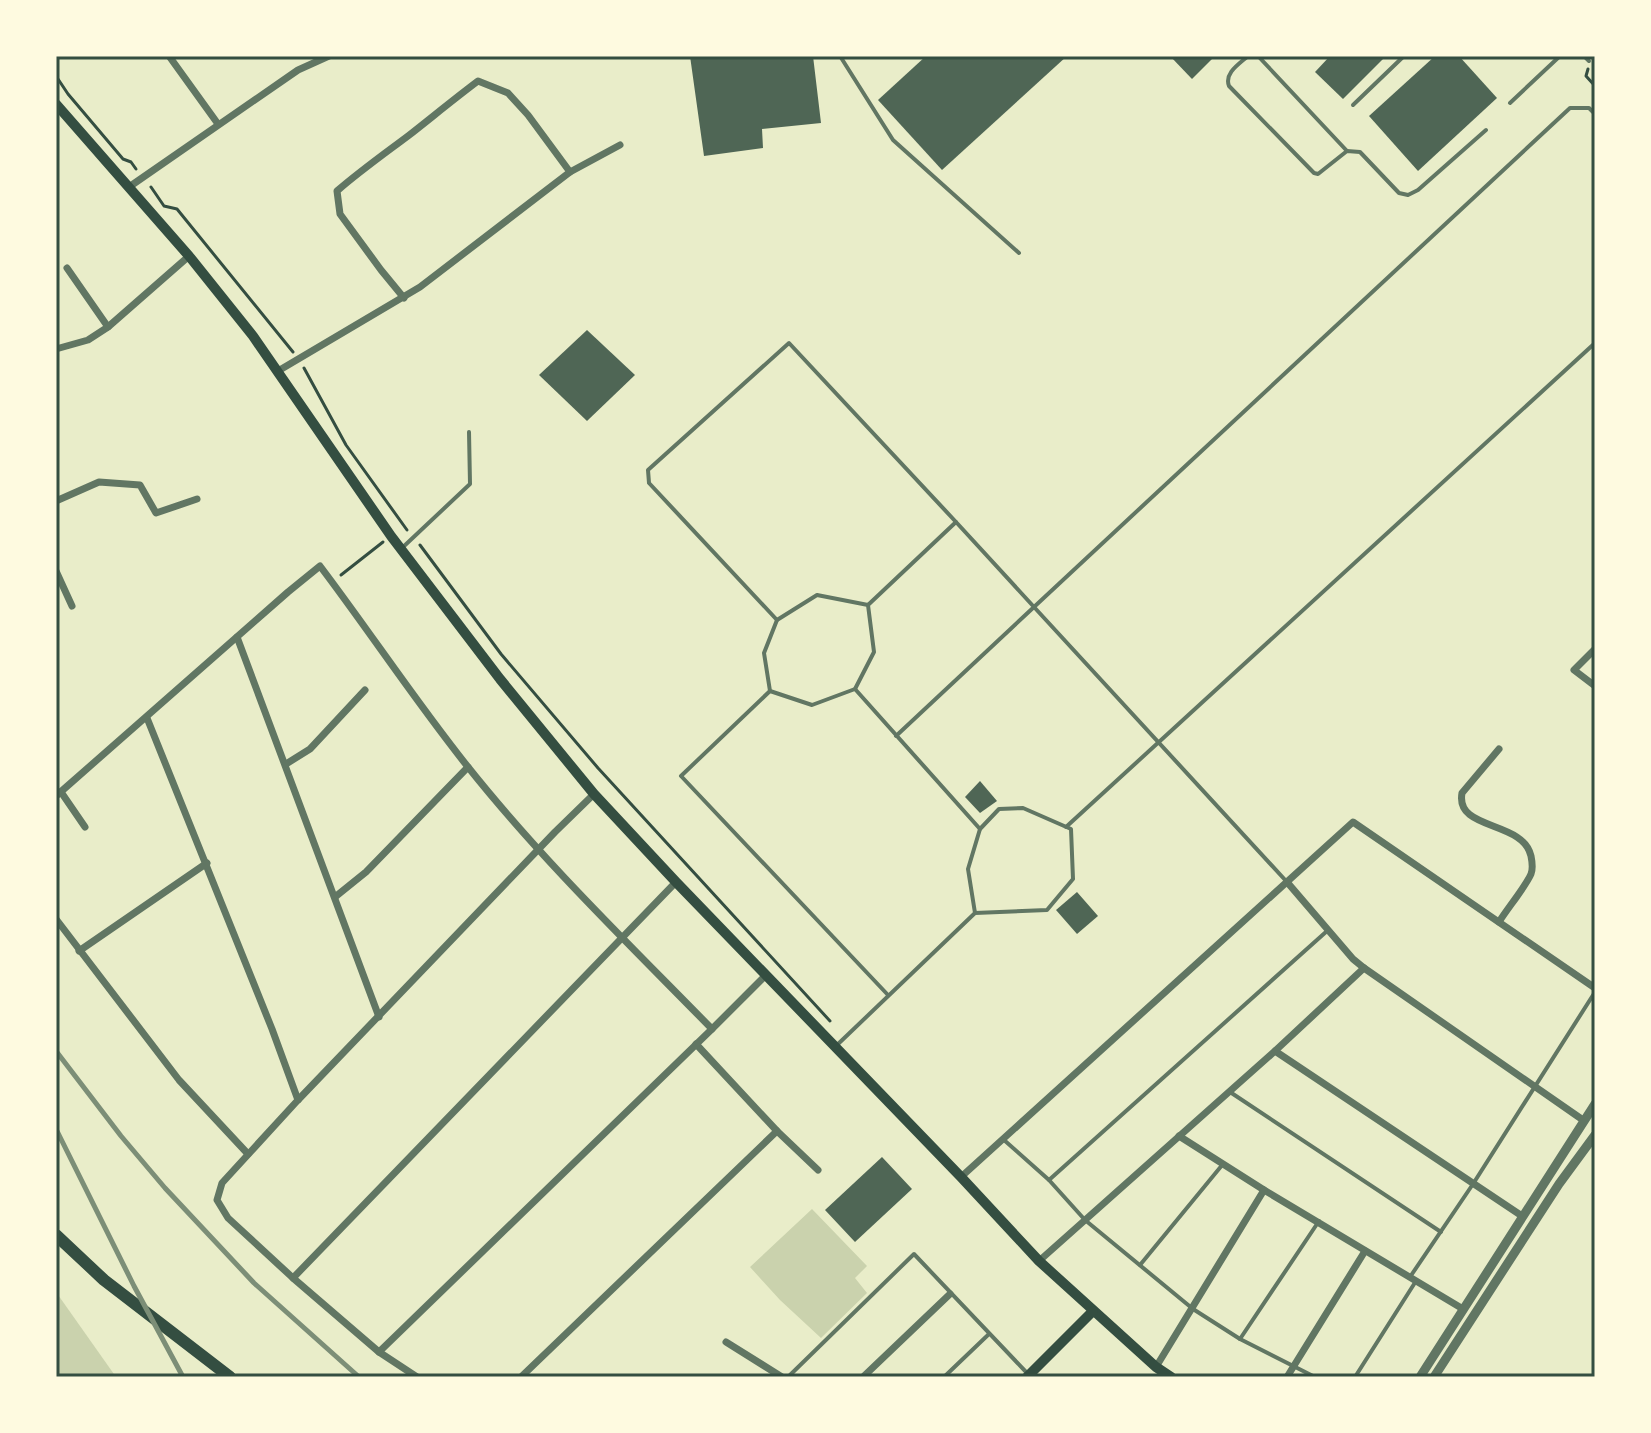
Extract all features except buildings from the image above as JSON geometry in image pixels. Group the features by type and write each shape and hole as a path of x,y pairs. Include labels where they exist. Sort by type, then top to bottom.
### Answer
{"highway":[{"path":"56,1235 104,1280 230,1377"}],"main road":[{"path":"56,105 189,256 253,336 391,536 500,679 594,794 1039,1261 1171,1377"},
{"path":"1029,1376 1093,1311"}],"street":[{"path":"169,56 218,124"},
{"path":"129,187 298,70 329,56"},
{"path":"404,298 340,214 337,191 446,105 478,81 508,93 570,172"},
{"path":"278,371 404,298 570,172 620,145"},
{"path":"56,349 88,340 108,327 189,256"},
{"path":"67,268 108,327"},
{"path":"56,501 99,482 140,485 156,513 197,499"},
{"path":"85,827 58,794 320,566 468,767 539,849 712,1029"},
{"path":"56,571 72,606"},
{"path":"237,637 379,1017"},
{"path":"1595,649 1574,670 1595,686"},
{"path":"286,764 310,749 365,690"},
{"path":"147,718 207,863 298,1100"},
{"path":"1499,749 1462,793 1461,800 1463,808 1477,820 1504,829 1529,847 1532,873 1499,922"},
{"path":"335,897 366,872 468,767"},
{"path":"417,1377 379,1352 228,1218 217,1200 222,1183 298,1100 594,794"},
{"path":"961,1177 1353,822 1595,990"},
{"path":"79,951 207,863"},
{"path":"293,1278 676,882"},
{"path":"1287,882 1364,968 1583,1120"},
{"path":"56,919 179,1080 248,1154"},
{"path":"1039,1261 1364,968"},
{"path":"379,1352 766,975"},
{"path":"696,1044 818,1170"},
{"path":"1275,1051 1522,1216"},
{"path":"1420,1377 1595,1104"},
{"path":"521,1377 777,1131"},
{"path":"1434,1377 1559,1184 1595,1135"},
{"path":"1179,1136 1463,1309"},
{"path":"1156,1367 1264,1190"},
{"path":"1287,1377 1365,1251"},
{"path":"863,1377 950,1294"},
{"path":"726,1342 782,1377"}],"lane":[{"path":"840,56 893,140 1019,253"},
{"path":"1248,56 1229,74 1229,86 1314,173 1322,173 1347,151"},
{"path":"1258,56 1347,151 1360,152 1399,193 1408,195 1418,190 1486,130"},
{"path":"1353,105 1404,56"},
{"path":"1510,103 1560,56"},
{"path":"1584,56 1589,61"},
{"path":"896,736 1570,108 1589,108 1595,114"},
{"path":"777,620 649,483 648,470 789,343 1287,882"},
{"path":"1066,827 1595,343"},
{"path":"401,549 470,484 469,432"},
{"path":"868,605 956,522"},
{"path":"770,691 764,653 777,620 817,595 868,605"},
{"path":"770,691 812,705 855,689 874,652 868,605"},
{"path":"855,689 980,829"},
{"path":"770,691 681,776 888,995"},
{"path":"835,1047 975,913 1047,910 1073,879 1071,829 1023,808 999,809 980,829 968,869 975,913"},
{"path":"1049,1180 1328,930"},
{"path":"1355,1377 1441,1232 1595,990"},
{"path":"1229,1092 1441,1232"},
{"path":"1003,1139 1049,1180 1085,1220 1193,1309 1240,1339 1315,1377"},
{"path":"1140,1265 1223,1164"},
{"path":"1240,1339 1319,1221"},
{"path":"788,1377 914,1254 1029,1376"},
{"path":"944,1377 989,1334"}],"path":[{"path":"1589,61 1586,76 1595,86"},
{"path":"56,76 123,159 131,162 164,206 177,209 298,360 346,445 501,654 598,768 844,1037"},
{"path":"332,582 391,536"}],"green space":[{"path":"812,1209 867,1266 855,1278 867,1293 821,1338 750,1267"},
{"path":"56,1292 116,1377 56,1377"}],"railway":[{"path":"56,1051 165,1188 254,1283 359,1377"},
{"path":"56,1129 183,1377"}]}
